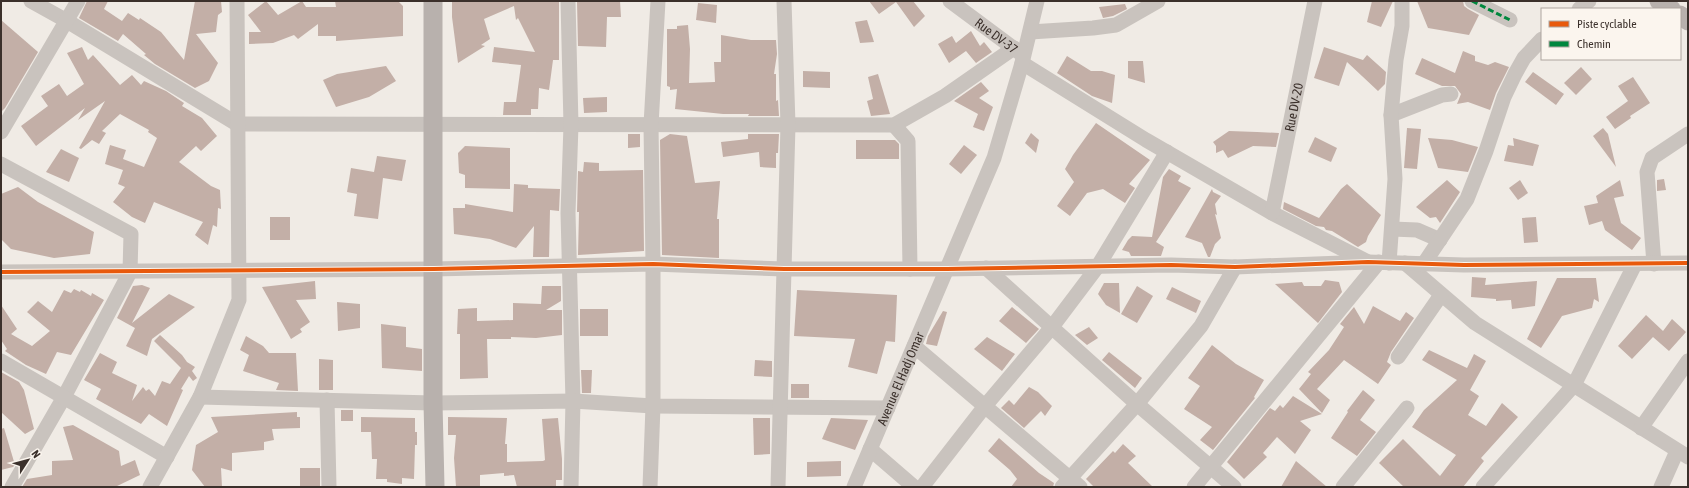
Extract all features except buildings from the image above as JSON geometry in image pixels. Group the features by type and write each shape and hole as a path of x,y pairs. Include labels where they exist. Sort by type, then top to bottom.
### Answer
{"main road":[{"path":"433,1 433,403 435,487"},
{"path":"1659,1 1670,8"}],"street":[{"path":"32,1 237,124 894,125 1020,55"},
{"path":"1,132 78,1"},
{"path":"150,487 200,397 239,300 237,1"},
{"path":"568,1 571,125 568,213 573,401 571,487"},
{"path":"650,487 653,406 651,125 658,1"},
{"path":"778,487 788,125 784,1"},
{"name":"Rue DV-37","path":"950,1 1020,55 1167,152 1272,213 1379,263"},
{"path":"1037,1 1030,32 1116,25 1158,1"},
{"name":"Rue DV-20","path":"1272,213 1315,1"},
{"path":"1194,487 1379,263 1392,229 1396,179 1391,115 1396,60 1402,26 1402,1"},
{"path":"1472,1 1510,20"},
{"path":"1580,8 1589,1"},
{"name":"Avenue El Hadj Omar","path":"854,487 994,158 1020,55 1030,32"},
{"path":"1423,265 1467,199 1486,151 1504,97 1524,58 1541,40"},
{"path":"1391,115 1442,95 1451,94"},
{"path":"894,125 908,141 910,269"},
{"path":"1654,264 1647,172 1652,158 1688,134"},
{"path":"922,487 985,406 1052,327 1098,266 1167,152"},
{"path":"1,164 131,234 130,272 64,397 12,487"},
{"path":"1392,229 1417,230 1440,240"},
{"path":"1,272 434,269 653,264 784,270 1171,265 1235,267 1379,263 1423,265 1688,263"},
{"path":"1405,263 1475,323 1683,454 1661,487"},
{"path":"1483,487 1574,385 1635,264"},
{"path":"914,346 985,406 1070,484 1201,326 1235,267"},
{"path":"986,268 1137,404 1234,487"},
{"path":"1398,357 1441,295"},
{"path":"1,361 167,457"},
{"path":"1641,428 1688,361"},
{"path":"200,397 433,403 573,401 653,406 888,408"},
{"path":"327,400 329,487"},
{"path":"1343,487 1407,408"},
{"path":"870,450 914,487"}],"marked path":[{"path":"1472,1 1510,20"}],"cycle path":[{"path":"1,272 434,269 653,264 784,269 947,269 1171,265 1235,267 1368,262 1464,265 1688,263"}]}
